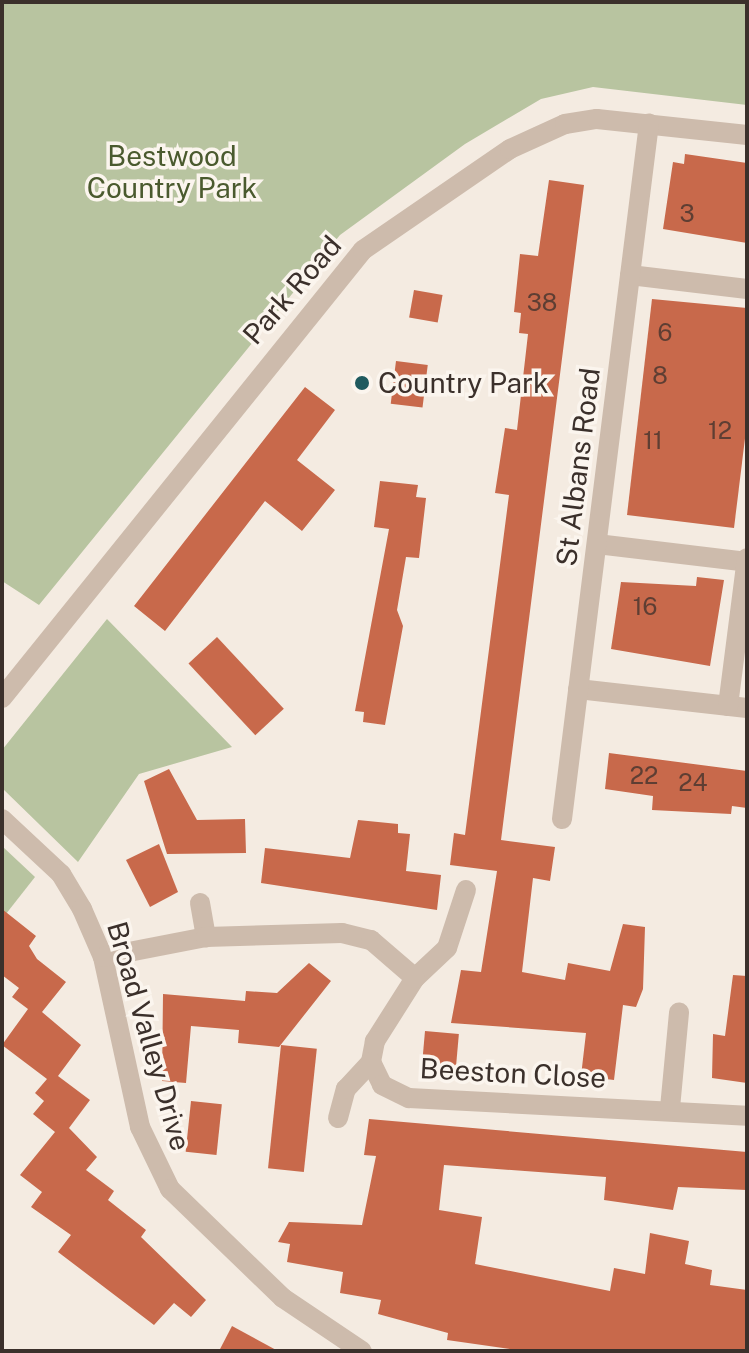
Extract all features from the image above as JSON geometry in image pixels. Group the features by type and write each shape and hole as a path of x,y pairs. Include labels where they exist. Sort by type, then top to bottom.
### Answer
{"street":[{"name":"Park Road","path":"2,698 363,250 510,149 565,124 649,123 747,135"},
{"name":"St Albans Road","path":"562,819 649,123"},
{"path":"630,275 747,289"},
{"path":"578,689 738,707 747,560 597,544"},
{"name":"Broad Valley Drive","path":"2,819 61,874 103,957 140,1127 157,1168 196,1220 331,1344 362,1351"},
{"path":"338,1118 346,1089 371,1062 375,1041 415,978 458,929 466,890"},
{"path":"200,903 206,937"},
{"path":"103,957 206,937 342,933 371,940 415,978"},
{"path":"670,1108 679,1012"},
{"name":"Beeston Close","path":"371,1062 382,1085 409,1098 670,1108 747,1116"}],"green space":[{"name":"Bestwood Country Park","path":"2,2 747,2 747,105 593,87 541,99 465,144 340,235 39,605 2,581"},
{"path":"107,619 232,747 139,774 78,862 2,788 2,750"},
{"path":"2,846 35,877 2,919"}],"building":[{"path":"685,154 747,163 747,243 663,229 673,162 684,164"},
{"path":"549,180 584,185 501,840 555,847 550,881 533,878 522,972 565,980 568,963 610,971 623,924 645,927 643,989 636,1007 623,1005 614,1080 581,1076 586,1033 451,1023 461,970 481,972 497,871 450,865 454,833 465,835 509,495 495,493 505,428 517,430 528,334 519,333 521,313 514,312 520,254 538,256"},
{"path":"414,290 443,295 438,323 409,318"},
{"path":"652,299 747,308 747,422 734,528 627,515"},
{"path":"396,361 428,365 423,408 391,404"},
{"path":"305,387 335,410 297,460 335,490 302,531 265,501 165,631 134,606"},
{"path":"380,481 418,485 416,497 426,498 419,558 406,557 397,610 403,626 385,725 363,722 364,712 355,711 389,529 374,527"},
{"path":"697,577 724,580 710,666 611,649 621,582 696,586"},
{"path":"217,637 284,709 255,735 188,664"},
{"path":"609,753 747,771 747,808 732,806 731,814 652,810 653,796 605,789"},
{"path":"169,769 197,820 245,819 246,853 167,854 144,781"},
{"path":"358,820 398,824 398,833 410,834 406,871 441,875 437,910 261,883 265,848 350,858"},
{"path":"159,844 178,892 150,907 126,860"},
{"path":"2,909 36,936 29,946 37,959 66,982 42,1012 81,1045 58,1076 90,1100 69,1128 97,1157 86,1170 114,1191 108,1200 146,1230 141,1237 206,1300 191,1317 174,1303 154,1325 58,1252 71,1235 31,1207 42,1192 20,1175 55,1132 33,1114 44,1101 35,1093 47,1079 2,1045 28,1009 12,997 19,988 2,975"},
{"path":"309,963 331,981 279,1047 238,1043 239,1030 191,1026 186,1083 162,1081 163,994 245,1001 246,991 277,993"},
{"path":"733,975 747,976 747,1083 712,1078 713,1034 725,1036"},
{"path":"425,1031 459,1034 456,1069 422,1066"},
{"path":"281,1045 317,1049 304,1172 268,1168"},
{"path":"191,1101 222,1104 216,1155 186,1152"},
{"path":"369,1119 747,1152 747,1190 678,1187 673,1210 604,1200 606,1177 444,1165 439,1210 482,1217 475,1264 610,1291 614,1268 645,1274 650,1233 689,1241 685,1264 712,1270 710,1285 747,1290 747,1351 524,1351 447,1340 448,1333 378,1314 381,1300 340,1293 343,1272 287,1262 290,1244 278,1242 289,1222 362,1225 376,1156 364,1155"},
{"path":"232,1326 278,1351 219,1351"}],"place":[{"name":"Country Park","path":"362,383"}]}
